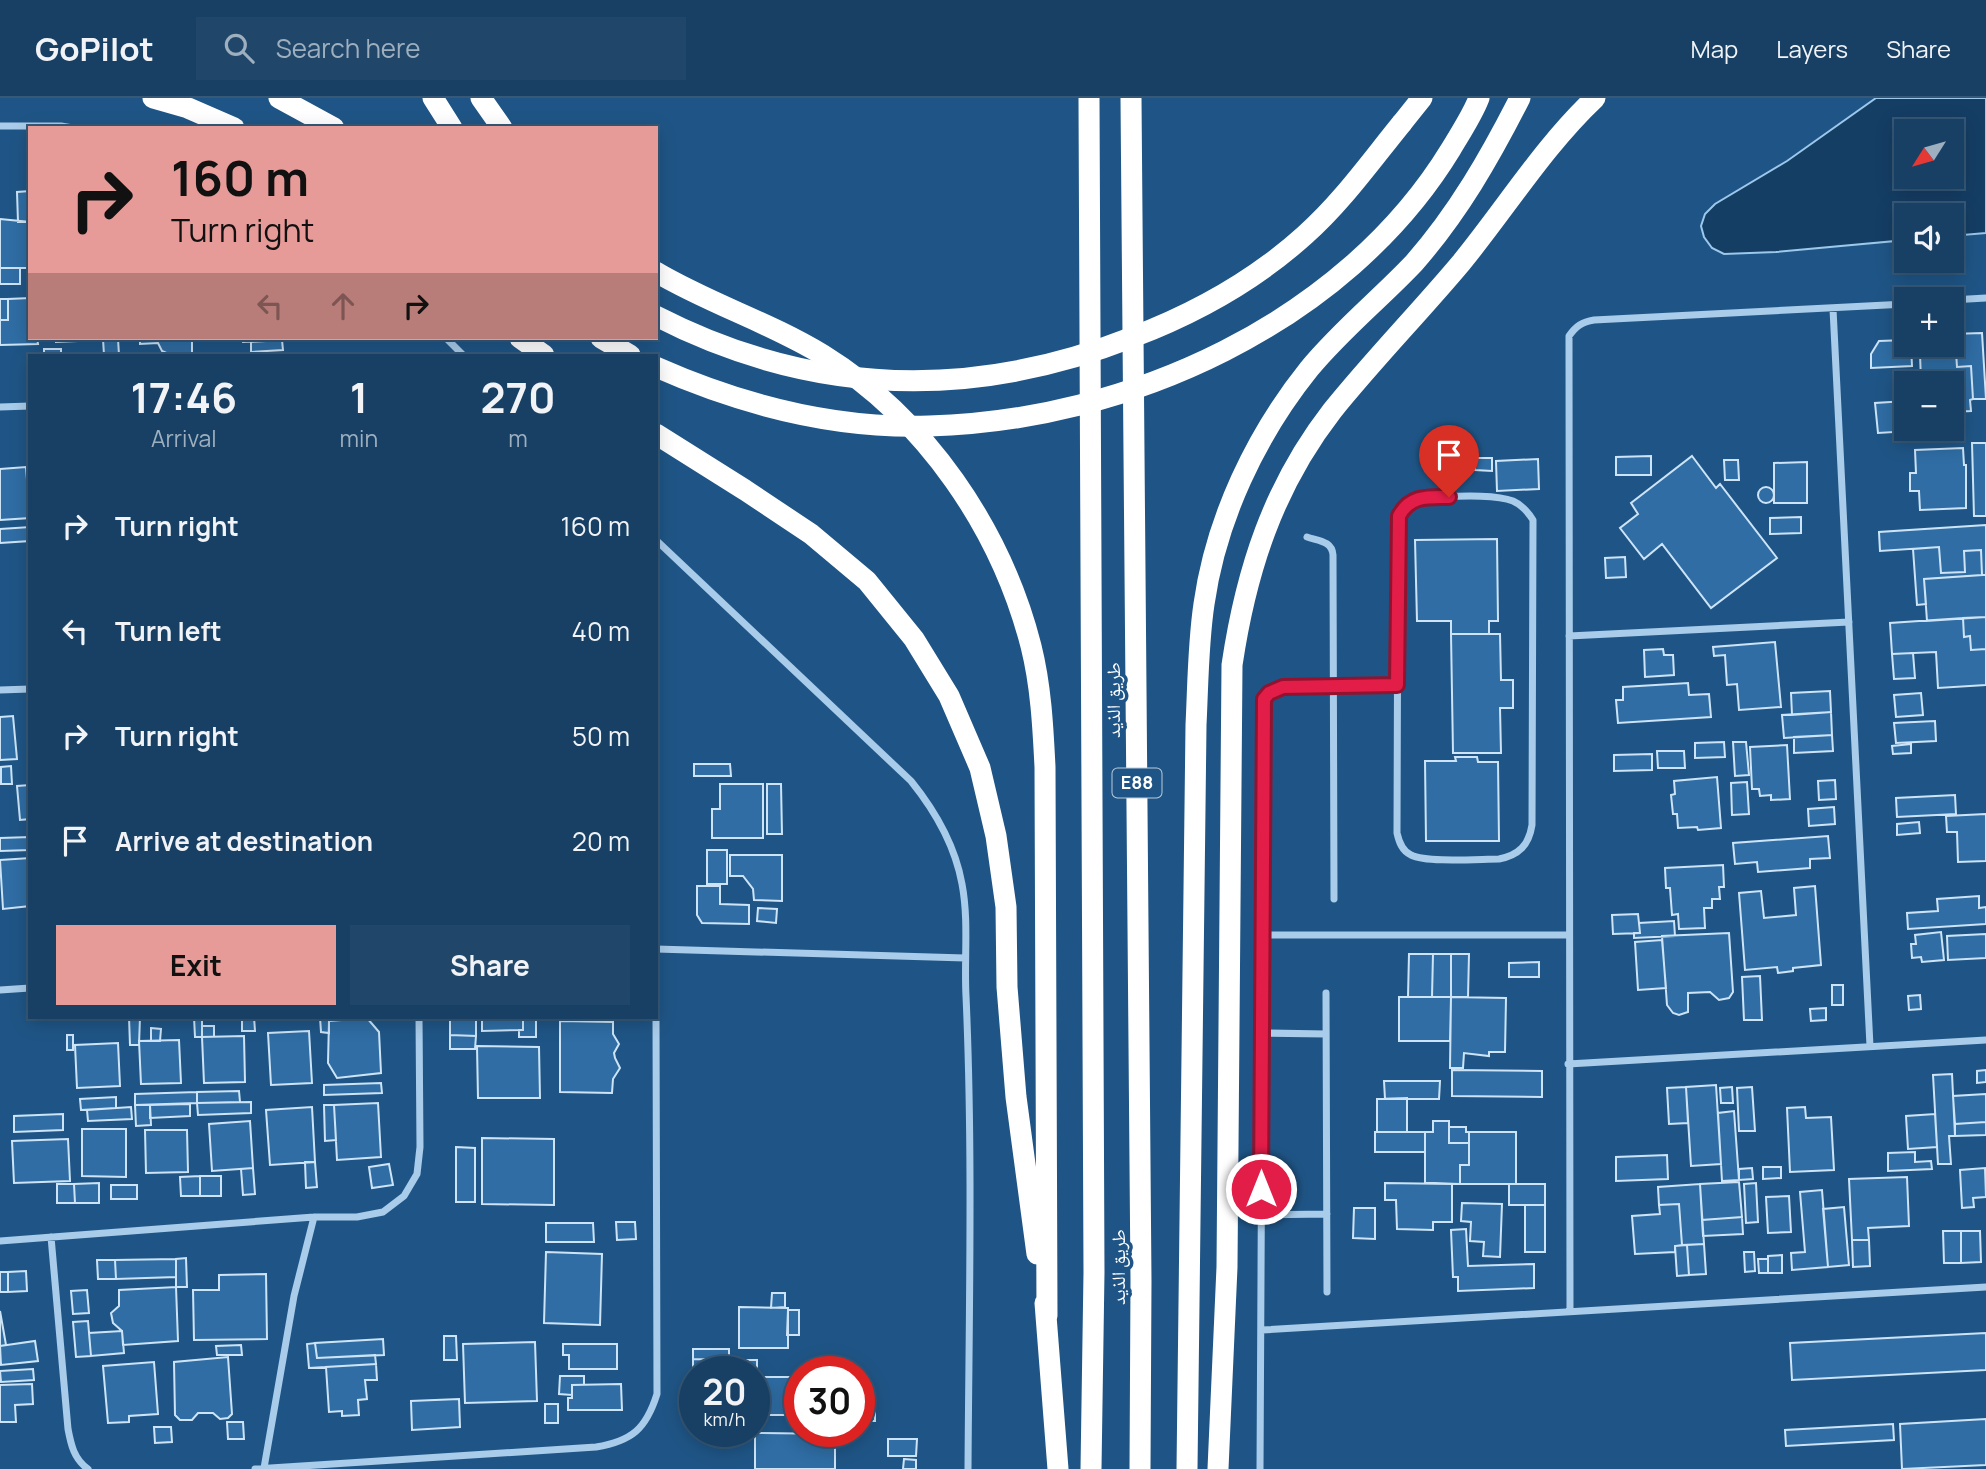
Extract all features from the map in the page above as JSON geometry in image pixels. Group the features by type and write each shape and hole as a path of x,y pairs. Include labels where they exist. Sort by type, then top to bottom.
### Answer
{"highway":[{"path":"153,98 188,108 229,126"},
{"path":"279,98 330,126"},
{"path":"433,98 451,126"},
{"path":"481,98 501,126"},
{"name":"طريق الذيد","path":"1089,98 1094,1244 1091,1469"},
{"name":"طريق الذيد","path":"1131,98 1141,1267 1140,1469"},
{"path":"658,317 694,336 751,357 811,372 871,380 932,382 993,377 1053,365 1181,319 1246,281 1305,235 1357,180 1422,98"},
{"path":"658,368 704,388 777,410 852,423 927,426 1003,421 1087,404 1180,372 1246,340 1318,293 1383,238 1434,177 1479,98"},
{"path":"1187,1469 1196,739 1204,603 1213,561 1238,489 1261,440 1284,403 1338,336 1413,263 1452,215 1490,157 1520,98"},
{"path":"1218,1469 1227,1267 1230,720 1232,664 1240,610 1251,570 1275,506 1301,457 1332,412 1454,271 1550,148 1595,98"},
{"path":"658,273 713,303 772,326 825,356 874,393 917,435 956,482 988,534 1013,589 1031,647 1042,707 1045,767 1047,1316 1058,1469"},
{"path":"523,340 543,354"},
{"path":"605,340 629,354"},
{"path":"658,436 811,534 867,581 914,639 949,696 980,768 996,836 1006,907 1007,987 1016,1097 1029,1207 1047,1316"}],"street":[{"path":"0,126 61,126"},
{"path":"1964,299 1986,298"},
{"path":"1570,1311 1569,336 1574,328 1583,322 1594,320 1894,305"},
{"path":"1833,309 1870,1046"},
{"path":"448,340 462,354"},
{"path":"0,407 28,406"},
{"path":"1423,497 1502,498 1526,509 1534,520 1535,531 1532,825 1530,838 1512,857 1421,858 1404,850 1397,833 1397,685 1398,527 1404,507 1423,497"},
{"path":"1307,537 1327,543 1333,550 1334,899"},
{"path":"658,542 911,781 929,804 951,847 962,884 965,914 969,1046 968,1469"},
{"path":"1569,636 1849,622"},
{"path":"1260,1469 1264,699 1269,693 1283,687 1397,685"},
{"path":"0,690 28,689"},
{"path":"1263,934 1569,935"},
{"path":"658,949 965,958"},
{"path":"0,990 28,988"},
{"path":"1326,993 1327,1292"},
{"path":"0,1241 314,1217 357,1217 383,1212 404,1196 417,1174 420,1147 419,1019"},
{"path":"255,1469 596,1447 618,1444 637,1432 650,1415 657,1394 656,1019"},
{"path":"1262,1033 1326,1034"},
{"path":"1568,1063 1986,1040"},
{"path":"1261,1215 1327,1214"},
{"path":"264,1468 294,1296 314,1217"},
{"path":"51,1237 68,1429 72,1449 88,1469"},
{"path":"1262,1330 1986,1287"}],"water":[{"path":"1876,98 1986,98 1986,233 1964,235 1964,203 1894,203 1894,241 1724,254 1712,248 1704,237 1701,226 1705,214 1715,204 1787,161"}],"building":[{"path":"28,191 28,222 18,222 17,192"},
{"path":"0,219 28,222 28,268 0,268"},
{"path":"0,268 20,268 20,284 0,284"},
{"path":"28,298 28,340 37,340 38,344 0,345 0,320 8,320 8,299"},
{"path":"0,299 8,299 8,320 0,320"},
{"path":"1982,333 1986,399 1973,399 1971,366 1957,367 1956,357 1964,357 1964,334"},
{"path":"56,340 77,340 77,341"},
{"path":"103,340 118,340 119,354 104,354"},
{"path":"140,340 192,340 192,354 169,354 162,351 158,343 140,344"},
{"path":"242,340 275,340 243,342"},
{"path":"282,340 283,350 251,352 251,342"},
{"path":"1894,340 1894,357 1912,357 1912,366 1871,368 1871,354 1879,341"},
{"path":"44,349 61,349 61,354 44,354"},
{"path":"1920,357 1956,357 1957,367 1971,366 1971,411 1964,411 1964,371 1921,371"},
{"path":"1894,402 1894,432 1878,433 1875,403"},
{"path":"1972,443 1986,443 1986,516 1974,516"},
{"path":"1963,448 1966,465 1966,508 1920,510 1919,491 1910,491 1910,473 1916,473 1915,450"},
{"path":"1651,456 1651,475 1616,475 1616,457"},
{"path":"1692,456 1716,488 1720,484 1777,558 1711,608 1662,544 1644,559 1620,528 1638,514 1631,503"},
{"path":"1475,458 1492,458 1492,471 1475,470"},
{"path":"1538,459 1539,489 1497,491 1496,461"},
{"path":"1724,460 1738,460 1739,480 1725,480"},
{"path":"1807,462 1807,503 1774,503 1774,463"},
{"path":"26,467 28,518 0,520 0,469"},
{"path":"1766,487 1772,489 1772,501 1766,503 1760,501 1758,495 1760,489"},
{"path":"1801,517 1801,533 1770,534 1770,518"},
{"path":"1986,525 1986,575 1982,575 1981,550 1964,551 1965,572 1941,573 1939,547 1880,551 1879,532"},
{"path":"28,527 28,541 0,543 0,529"},
{"path":"1497,539 1498,621 1489,621 1489,634 1451,634 1451,621 1417,621 1415,540"},
{"path":"1939,547 1941,573 1965,572 1964,551 1981,550 1982,575 1924,579 1926,604 1917,605 1913,549"},
{"path":"1625,557 1626,577 1606,578 1605,558"},
{"path":"1986,575 1986,617 1927,621 1924,579"},
{"path":"1986,617 1986,649 1971,650 1970,636 1964,637 1963,618"},
{"path":"1963,618 1964,637 1970,636 1971,650 1986,649 1986,685 1938,688 1936,652 1892,654 1890,623"},
{"path":"1451,634 1500,634 1501,680 1513,680 1513,708 1500,708 1501,753 1453,753"},
{"path":"1775,642 1781,707 1739,710 1737,684 1727,685 1725,655 1714,656 1713,647"},
{"path":"1663,649 1664,655 1673,655 1674,675 1645,677 1644,650"},
{"path":"1913,653 1915,678 1894,679 1892,654"},
{"path":"1688,683 1689,695 1709,694 1711,717 1618,723 1616,700 1623,700 1623,687"},
{"path":"1830,691 1831,712 1792,715 1791,693"},
{"path":"1921,693 1923,715 1896,717 1894,695"},
{"path":"1831,712 1832,735 1784,738 1782,715"},
{"path":"13,716 17,759 0,760 0,717"},
{"path":"1935,721 1936,741 1896,743 1894,723"},
{"path":"1832,735 1833,751 1794,753 1794,737"},
{"path":"1724,742 1725,757 1695,758 1695,743"},
{"path":"1733,742 1746,742 1749,775 1735,776"},
{"path":"1911,744 1911,753 1893,754 1892,746"},
{"path":"1787,745 1790,799 1771,800 1771,795 1760,796 1759,789 1752,789 1750,747"},
{"path":"1657,751 1684,751 1685,768 1658,768"},
{"path":"1652,754 1652,770 1614,771 1614,755"},
{"path":"1455,757 1477,757 1478,762 1498,762 1499,841 1426,841 1425,761 1456,761"},
{"path":"694,764 730,764 731,776 694,776"},
{"path":"11,766 12,784 1,784 1,767"},
{"path":"1717,777 1721,828 1678,828 1671,795 1675,794 1674,781"},
{"path":"1835,780 1836,799 1819,800 1818,781"},
{"path":"1747,782 1749,814 1732,815 1731,783"},
{"path":"720,784 763,784 763,838 712,838 712,809 720,809"},
{"path":"767,784 781,784 782,834 767,834"},
{"path":"28,785 28,819 20,820 17,786"},
{"path":"1955,795 1956,814 1897,817 1896,798"},
{"path":"1834,807 1835,824 1809,826 1808,809"},
{"path":"1986,814 1986,861 1958,862 1957,832 1947,832 1946,816"},
{"path":"1919,822 1920,833 1897,835 1897,824"},
{"path":"1828,836 1830,858 1810,859 1810,868 1758,872 1757,862 1735,864 1733,843"},
{"path":"28,837 28,850 0,851 0,838"},
{"path":"707,850 727,850 727,884 707,884"},
{"path":"730,855 782,855 782,901 754,900 753,889 743,876 730,876"},
{"path":"28,858 28,906 3,909 0,860"},
{"path":"1723,865 1724,887 1719,887 1720,899 1712,899 1712,908 1704,908 1705,928 1679,929 1678,914 1672,915 1665,868"},
{"path":"697,886 720,886 720,904 749,905 749,924 702,923 697,915"},
{"path":"1815,886 1821,965 1793,968 1793,971 1778,973 1777,967 1745,970 1739,893 1761,891 1764,918 1796,915 1794,888"},
{"path":"1979,896 1979,908 1986,907 1986,924 1908,929 1907,913 1938,911 1937,899"},
{"path":"758,908 777,909 776,923 757,921"},
{"path":"1638,914 1640,933 1613,934 1612,915"},
{"path":"1674,921 1675,936 1634,938 1634,933 1640,933 1639,923"},
{"path":"1941,932 1944,960 1922,962 1921,957 1912,958 1911,944 1916,944 1915,935"},
{"path":"1729,933 1733,992 1729,998 1719,1000 1710,992 1688,993 1688,1012 1679,1015 1673,1013 1667,1005 1662,936"},
{"path":"1986,934 1986,958 1948,960 1947,936"},
{"path":"1662,940 1666,988 1638,990 1635,942"},
{"path":"1409,954 1433,954 1432,997 1408,997"},
{"path":"1433,954 1451,954 1451,997 1432,997"},
{"path":"1451,954 1469,954 1468,997 1451,997"},
{"path":"1539,962 1539,977 1509,977 1509,963"},
{"path":"1760,976 1762,1020 1744,1020 1742,977"},
{"path":"1832,985 1843,985 1843,1005 1832,1005"},
{"path":"1920,995 1921,1009 1909,1010 1908,996"},
{"path":"1399,997 1451,997 1450,1041 1399,1041"},
{"path":"1451,997 1506,998 1505,1052 1489,1052 1489,1056 1464,1053 1463,1068 1450,1068"},
{"path":"1826,1008 1826,1020 1811,1021 1810,1009"},
{"path":"129,1019 140,1019 139,1045 130,1045"},
{"path":"194,1019 202,1019 202,1037 195,1037"},
{"path":"242,1019 254,1019 255,1031 242,1031"},
{"path":"320,1019 336,1019 329,1021 329,1033 321,1032"},
{"path":"368,1019 379,1032 381,1073 337,1078 328,1063 329,1021"},
{"path":"482,1019 523,1019 523,1030 482,1031"},
{"path":"523,1019 536,1019 536,1037 519,1037 519,1030 523,1030"},
{"path":"450,1020 476,1020 476,1036 450,1035"},
{"path":"560,1021 613,1022 613,1034 619,1044 614,1053 620,1068 613,1079 612,1093 560,1092"},
{"path":"202,1026 214,1026 214,1037 202,1037"},
{"path":"151,1028 161,1029 160,1041 151,1041"},
{"path":"309,1031 312,1083 271,1085 268,1033"},
{"path":"67,1035 73,1035 73,1050 67,1050"},
{"path":"450,1035 476,1036 475,1049 450,1049"},
{"path":"244,1036 245,1082 204,1083 202,1037"},
{"path":"179,1040 181,1083 141,1084 139,1041"},
{"path":"118,1043 120,1086 77,1088 75,1045"},
{"path":"477,1046 539,1047 540,1098 478,1098"},
{"path":"1452,1070 1542,1071 1542,1097 1452,1096"},
{"path":"1986,1070 1986,1082 1977,1083 1977,1071"},
{"path":"1952,1074 1955,1136 1949,1136 1951,1164 1938,1164 1933,1075"},
{"path":"1384,1081 1440,1081 1439,1099 1385,1099"},
{"path":"381,1083 382,1093 324,1095 324,1085"},
{"path":"1716,1085 1721,1164 1691,1166 1686,1087"},
{"path":"1686,1087 1688,1123 1669,1124 1667,1088"},
{"path":"1732,1087 1733,1103 1721,1103 1720,1088"},
{"path":"1752,1087 1755,1131 1739,1131 1737,1088"},
{"path":"239,1091 240,1102 197,1103 197,1092"},
{"path":"197,1092 197,1103 135,1105 135,1094"},
{"path":"1986,1094 1986,1122 1955,1124 1953,1096"},
{"path":"116,1097 116,1108 81,1110 80,1099"},
{"path":"1407,1098 1407,1132 1377,1132 1377,1099"},
{"path":"251,1102 251,1113 198,1115 197,1103"},
{"path":"378,1103 381,1157 337,1160 334,1105"},
{"path":"190,1104 190,1116 150,1118 150,1105"},
{"path":"135,1105 150,1105 151,1125 136,1126"},
{"path":"324,1105 334,1105 336,1140 325,1141"},
{"path":"131,1107 132,1119 88,1121 87,1110"},
{"path":"312,1107 315,1162 270,1165 266,1110"},
{"path":"1805,1107 1806,1118 1831,1117 1834,1170 1790,1172 1787,1108"},
{"path":"1734,1111 1739,1180 1722,1181 1718,1113"},
{"path":"63,1114 63,1130 14,1132 14,1116"},
{"path":"1935,1114 1937,1147 1908,1149 1906,1116"},
{"path":"250,1121 253,1168 212,1171 209,1124"},
{"path":"1433,1121 1449,1121 1449,1143 1469,1143 1469,1165 1460,1165 1460,1184 1425,1183 1425,1132 1433,1132"},
{"path":"1986,1122 1986,1135 1955,1136 1955,1124"},
{"path":"1449,1127 1466,1127 1469,1143 1449,1143"},
{"path":"82,1129 126,1129 126,1177 82,1176"},
{"path":"145,1130 187,1130 188,1172 146,1173"},
{"path":"1375,1132 1425,1132 1425,1152 1375,1152"},
{"path":"1469,1132 1516,1132 1516,1184 1460,1184 1460,1165 1469,1165"},
{"path":"482,1138 554,1139 554,1205 482,1204"},
{"path":"68,1139 70,1181 14,1183 12,1141"},
{"path":"456,1147 475,1148 475,1202 456,1202"},
{"path":"1915,1152 1915,1162 1931,1161 1932,1169 1888,1171 1888,1153"},
{"path":"1667,1155 1668,1179 1616,1181 1616,1157"},
{"path":"305,1162 315,1162 317,1187 306,1188"},
{"path":"389,1164 393,1185 372,1188 369,1167"},
{"path":"1763,1167 1781,1167 1781,1178 1763,1179"},
{"path":"253,1168 255,1194 243,1195 241,1169"},
{"path":"1752,1168 1753,1179 1739,1180 1739,1169"},
{"path":"1985,1168 1986,1197 1973,1198 1974,1207 1962,1208 1960,1170"},
{"path":"200,1176 221,1176 221,1196 200,1196"},
{"path":"200,1176 200,1196 181,1196 180,1177"},
{"path":"1907,1177 1909,1226 1868,1228 1869,1240 1852,1240 1849,1179"},
{"path":"1739,1182 1742,1217 1702,1220 1700,1184"},
{"path":"99,1183 99,1203 75,1203 74,1184"},
{"path":"1385,1183 1452,1184 1452,1222 1433,1222 1433,1230 1397,1229 1396,1200 1385,1200"},
{"path":"1756,1183 1758,1222 1746,1223 1744,1184"},
{"path":"57,1184 74,1184 75,1203 57,1203"},
{"path":"1509,1184 1545,1184 1545,1205 1509,1205"},
{"path":"1700,1184 1704,1244 1682,1245 1679,1204 1659,1205 1658,1187"},
{"path":"111,1185 137,1185 137,1199 111,1199"},
{"path":"1822,1190 1828,1267 1792,1270 1791,1253 1805,1252 1800,1192"},
{"path":"1789,1196 1791,1232 1768,1233 1766,1197"},
{"path":"1462,1203 1502,1204 1500,1257 1483,1256 1484,1242 1470,1241 1471,1222 1461,1221"},
{"path":"1679,1204 1682,1245 1675,1246 1675,1252 1635,1254 1632,1216 1660,1214 1659,1205"},
{"path":"1525,1205 1545,1205 1545,1252 1525,1252"},
{"path":"1844,1207 1849,1265 1828,1267 1823,1209"},
{"path":"1354,1208 1375,1208 1375,1239 1353,1238"},
{"path":"1742,1217 1743,1234 1703,1236 1702,1220"},
{"path":"616,1222 635,1222 636,1239 617,1240"},
{"path":"546,1223 593,1223 594,1242 546,1242"},
{"path":"1466,1229 1468,1266 1534,1264 1534,1288 1458,1291 1458,1277 1453,1277 1451,1230"},
{"path":"1943,1231 1961,1231 1961,1263 1944,1263"},
{"path":"1961,1231 1980,1231 1981,1262 1961,1263"},
{"path":"1852,1240 1869,1240 1870,1266 1853,1267"},
{"path":"1704,1244 1706,1274 1689,1275 1687,1245"},
{"path":"1687,1245 1689,1275 1677,1276 1675,1246"},
{"path":"546,1252 602,1254 600,1325 544,1323"},
{"path":"1744,1252 1754,1252 1755,1271 1745,1272"},
{"path":"1782,1255 1782,1273 1768,1273 1768,1256"},
{"path":"186,1258 187,1287 176,1287 176,1259"},
{"path":"176,1259 176,1277 116,1279 115,1260"},
{"path":"1758,1259 1768,1259 1768,1273 1759,1273"},
{"path":"97,1260 115,1260 116,1279 98,1279"},
{"path":"26,1271 27,1291 8,1292 8,1272"},
{"path":"0,1272 8,1272 8,1292 0,1292"},
{"path":"266,1274 267,1339 194,1340 193,1290 219,1290 219,1275"},
{"path":"176,1287 178,1341 123,1345 122,1331 113,1323 111,1313 119,1306 119,1290"},
{"path":"87,1290 89,1313 73,1314 71,1291"},
{"path":"772,1293 785,1293 785,1307 771,1308"},
{"path":"739,1307 788,1308 788,1348 739,1348"},
{"path":"788,1310 799,1310 799,1335 787,1335"},
{"path":"0,1311 6,1345 0,1346"},
{"path":"88,1321 91,1356 76,1357 73,1322"},
{"path":"122,1331 124,1353 91,1356 89,1333"},
{"path":"1986,1333 1986,1370 1792,1380 1790,1343"},
{"path":"444,1336 456,1336 457,1360 444,1360"},
{"path":"383,1339 384,1355 317,1358 315,1343"},
{"path":"35,1341 38,1361 1,1365 0,1346"},
{"path":"535,1342 537,1401 465,1403 463,1344"},
{"path":"315,1343 317,1358 375,1355 376,1364 309,1368 307,1344"},
{"path":"563,1344 617,1344 617,1369 569,1369 569,1355 563,1355"},
{"path":"241,1345 242,1355 217,1355 216,1346"},
{"path":"693,1349 729,1349 729,1356 693,1356"},
{"path":"228,1357 232,1414 228,1418 220,1419 213,1413 198,1413 192,1420 180,1420 175,1415 174,1362"},
{"path":"154,1362 158,1414 129,1416 129,1422 108,1423 103,1366"},
{"path":"376,1364 377,1380 365,1380 367,1399 358,1400 359,1415 342,1416 342,1411 329,1412 326,1367"},
{"path":"33,1369 34,1380 1,1382 0,1371"},
{"path":"560,1376 584,1376 584,1385 572,1385 572,1395 559,1394"},
{"path":"770,1377 784,1377 784,1415 770,1415"},
{"path":"32,1384 33,1404 15,1405 16,1422 0,1422 0,1385"},
{"path":"621,1384 622,1410 568,1410 572,1385"},
{"path":"459,1399 460,1427 412,1430 411,1401"},
{"path":"545,1404 558,1404 558,1423 545,1423"},
{"path":"1986,1419 1986,1465 1902,1469 1900,1424"},
{"path":"227,1422 243,1422 244,1439 228,1439"},
{"path":"1893,1424 1894,1440 1786,1446 1785,1430"},
{"path":"154,1427 171,1427 172,1442 155,1443"},
{"path":"770,1433 784,1433 784,1447 835,1447 835,1469 755,1469 755,1447 770,1447"},
{"path":"888,1439 917,1439 916,1456 888,1456"},
{"path":"904,1459 916,1460 916,1469 903,1469"}],"route":[{"path":"1261,1189 1264,699 1269,693 1283,687 1397,685 1399,516 1404,507 1412,501 1423,497 1449,497"}]}
